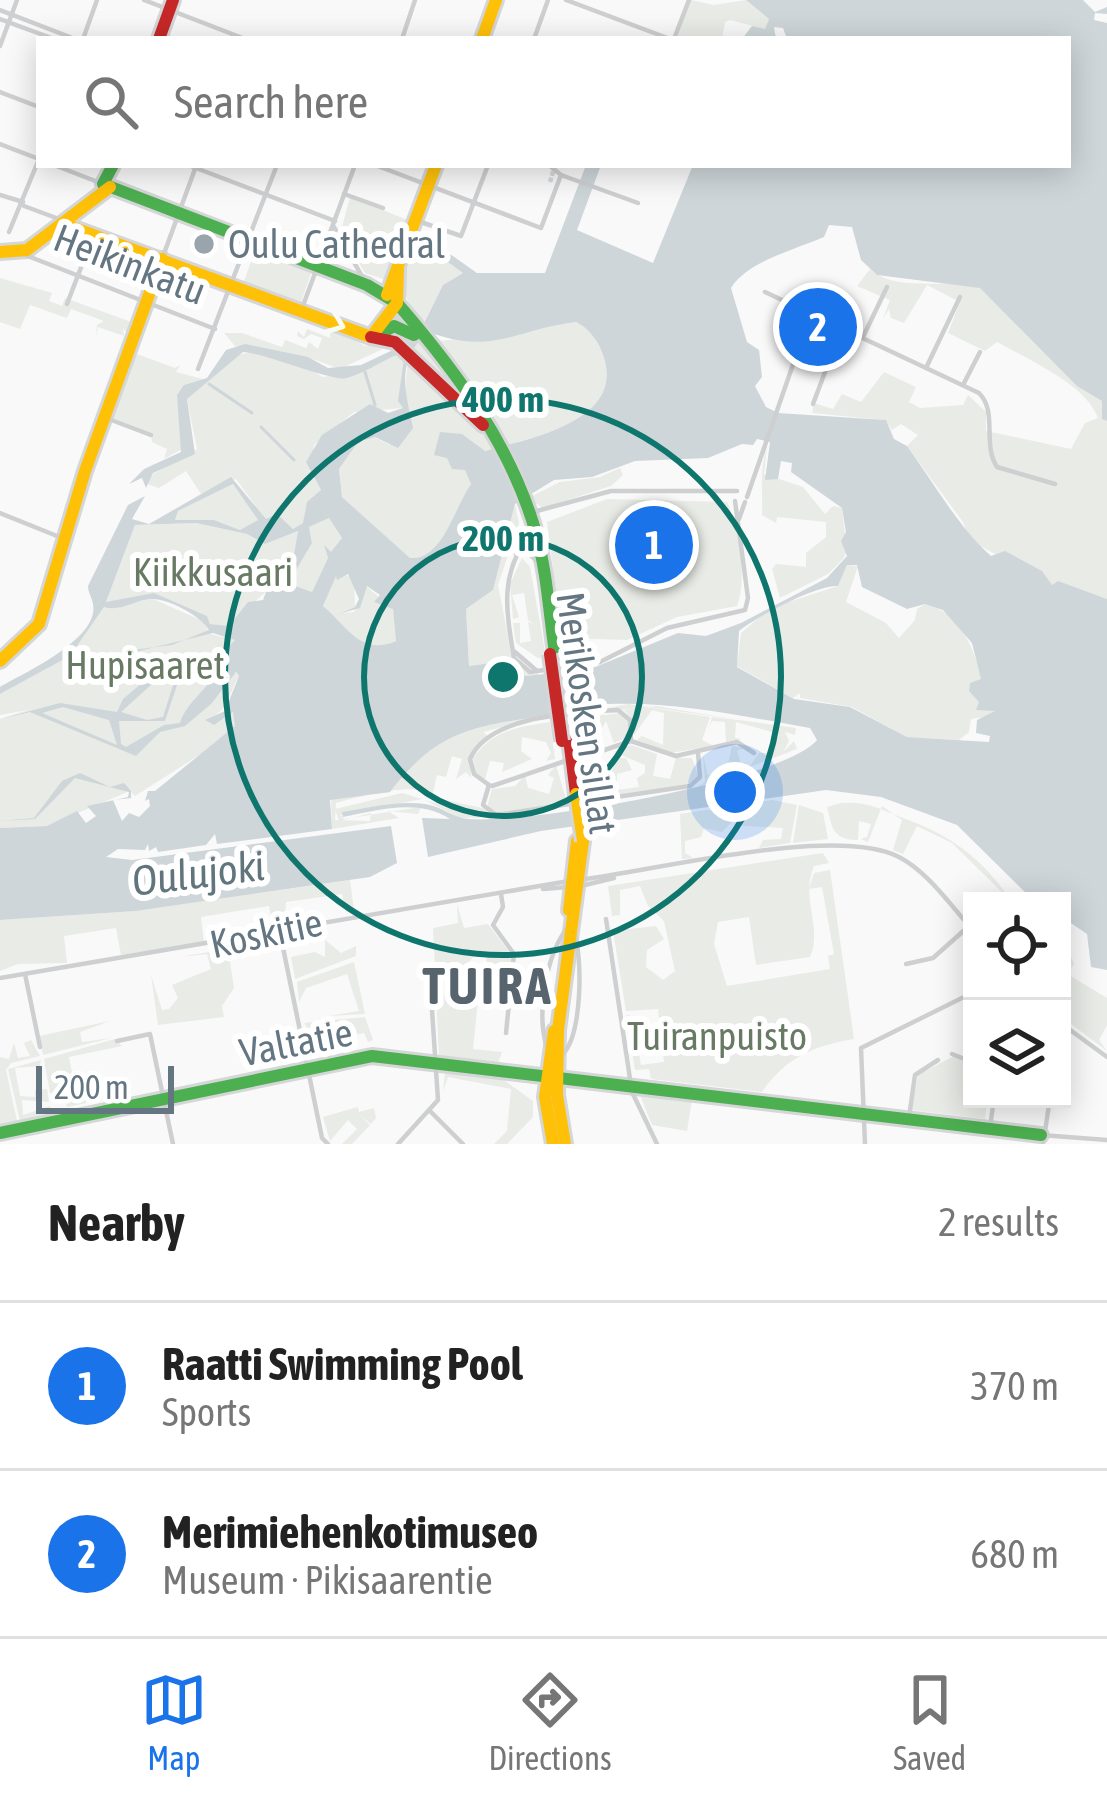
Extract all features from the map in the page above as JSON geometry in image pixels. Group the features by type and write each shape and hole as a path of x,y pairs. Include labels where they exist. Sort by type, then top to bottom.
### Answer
{"main road":[{"path":"483,36 496,0"},
{"path":"160,36 172,5"},
{"path":"8,249 75,221 116,168"},
{"path":"374,337 392,304 398,269 435,168"},
{"name":"Merikosken sillat","path":"107,185 367,285 392,304 486,428 532,531 580,840 553,1067"},
{"path":"75,221 233,286 395,342 486,428"},
{"path":"0,662 40,624 105,418 163,259"},
{"path":"374,337 391,327 415,333"},
{"name":"Merikosken sillat","path":"532,531 553,654"},
{"name":"Valtatie","path":"0,1133 372,1056 553,1067 631,1085 990,1127 1042,1139"},
{"path":"553,1067 546,1108 553,1144"},
{"path":"553,1067 555,1106 565,1144"}],"street":[{"path":"0,46 17,0"},
{"path":"80,36 97,0"},
{"path":"144,0 172,5 237,36"},
{"path":"403,36 415,0"},
{"path":"535,36 548,0"},
{"path":"566,0 664,36"},
{"path":"673,36 689,0"},
{"path":"0,10 47,36"},
{"path":"0,19 69,36"},
{"path":"0,92 36,106"},
{"path":"0,144 36,158"},
{"path":"8,249 36,168"},
{"path":"62,168 107,185"},
{"path":"163,259 192,168"},
{"path":"198,168 334,223 367,285"},
{"path":"198,369 217,330 276,168"},
{"path":"302,310 354,168"},
{"path":"382,168 541,228 561,175"},
{"path":"416,220 460,237 487,168"},
{"path":"553,168 638,203"},
{"path":"344,194 383,208"},
{"path":"0,195 75,221 77,277 67,304"},
{"name":"Heikinkatu","path":"8,249 217,330"},
{"path":"863,338 887,287"},
{"path":"765,292 984,396 994,464 1005,472 1055,484"},
{"path":"926,368 960,297"},
{"path":"738,525 777,398 797,353 806,310"},
{"path":"813,404 842,327"},
{"path":"963,385 980,352"},
{"path":"105,418 151,435"},
{"path":"549,510 513,559 504,589 512,647 521,667 537,671 600,662 668,628 740,613 748,598 736,496 754,474"},
{"path":"526,509 549,510 601,492 716,494 746,500"},
{"path":"736,496 746,500"},
{"path":"0,513 67,540"},
{"path":"513,559 523,551 536,560"},
{"path":"632,741 626,714 614,710 504,729 472,752 476,778 489,785 632,741 664,754 698,754 737,742 754,753"},
{"path":"489,785 484,805 492,814 509,815 690,786 700,777 698,754"},
{"name":"Koskitie","path":"0,978 280,933 362,913 797,848 859,845 905,861 963,921"},
{"path":"501,893 502,908 493,925 514,958 506,1033"},
{"path":"606,919 631,1085 656,1144"},
{"path":"280,933 322,1138 328,1144"},
{"path":"906,964 934,957 963,934"},
{"path":"25,974 40,1047"},
{"path":"398,1144 438,1100 431,995"},
{"path":"865,1144 861,1048 963,997"},
{"path":"1071,1031 1107,1058"},
{"path":"117,1041 150,1034 173,1144"},
{"path":"952,1054 963,1058"},
{"path":"909,1118 915,1076 938,1060"},
{"path":"990,1127 993,1108"},
{"path":"1042,1139 1048,1108"},
{"path":"430,1112 463,1144"},
{"name":"Valtatie","path":"1042,1139 1107,1139"}],"green space":[{"path":"691,0 714,5 746,0 769,19 765,29 730,20 725,22 723,36 677,36"},
{"path":"350,197 410,221 386,280 365,273 341,231"},
{"path":"414,242 438,251 463,273 443,285 423,324 409,304 404,285"},
{"path":"256,248 312,270 300,305 243,284"},
{"path":"870,269 893,281 978,287 1102,401 1102,418 1107,421 1107,599 1058,582 1051,585 970,540 963,522 907,446 918,435 901,424 892,430 885,420 812,413 814,403 833,409 842,394 861,402 884,372 916,387 909,402 920,408 963,405 968,395 986,412 986,431 1071,449 1085,423 1098,418 1069,383 1039,365 997,342 985,351 948,333 960,302 927,285 904,323 891,318 889,309 883,319 890,300 857,286"},
{"path":"0,278 52,293 49,301 62,306 65,298 134,323 129,336 123,328 124,336 98,327 96,338 97,325 104,321 71,309 67,318 30,305 20,329 0,322"},
{"path":"576,322 593,337 604,358 606,380 600,398 568,424 484,451 462,434 447,458 466,470 471,484 431,551 410,558 342,497 339,469 358,442 374,437 390,445 404,411 410,357 429,332 442,341"},
{"path":"330,326 365,346 391,345 340,369 307,357 235,346 224,333 242,333 282,347 285,340 306,348 309,342 318,349 322,338 311,334 304,339 297,336 298,331 304,337 307,329 330,338"},
{"path":"251,352 297,363 323,377 359,372 398,354 404,358 403,408 354,412 314,445 311,472 321,490 303,523 293,529 283,520 265,519 236,479 201,494 186,471 159,488 147,484 153,474 197,449 187,399 233,356"},
{"path":"134,353 175,368 180,365 176,372 203,379 184,385 184,448 164,459 167,449 152,442 151,433 110,417"},
{"path":"767,446 764,474 803,487 825,514 833,506 842,508 847,551 828,574 780,598 772,569 776,564 806,567 806,553 826,537 826,522 777,517 776,523 762,515 762,473"},
{"path":"620,468 623,475 611,486 543,508 528,498 560,482 600,477"},
{"path":"233,484 258,520 240,530 214,520 175,520 178,511"},
{"path":"607,499 727,502 740,552 742,581 737,606 677,617 627,640 562,638 547,522"},
{"path":"515,504 519,523 498,585 513,662 530,674 545,674 524,676 506,661 469,666 466,609 493,590"},
{"name":"Kiikkusaari","path":"329,518 342,538 331,553 324,546 328,558 312,592 279,580 228,626 210,624 207,616 158,596 106,602 135,525 196,523 247,534 265,544 298,531 289,581 312,543 309,527"},
{"path":"522,558 530,567 546,657 538,658 516,643 513,623 520,623 520,643 531,641 528,622 534,624 528,620 524,593 512,595 519,617 513,619 510,584"},
{"path":"847,565 858,566 846,602 886,623 899,638 925,604 956,623 970,644 982,679 970,684 969,691 995,710 994,715 971,719 969,732 959,740 907,737 852,707 800,698 800,693 793,698 737,666 741,633 770,608 838,586"},
{"path":"335,576 354,579 355,607 339,613 354,612 366,586 393,609 396,641 384,645 363,642 323,606"},
{"name":"Hupisaaret","path":"153,599 203,621 210,634 236,640 215,675 220,678 235,651 241,654 220,688 235,672 239,676 225,706 207,720 214,725 233,712 241,696 248,703 233,729 135,796 130,791 47,826 0,828 0,719 28,710 0,715 0,694 70,656 104,607"},
{"path":"628,704 648,707 574,715"},
{"path":"656,706 734,719 648,707"},
{"path":"646,707 710,717 702,740 714,746 670,753 637,740 642,736 663,745 664,713 652,710 634,735 632,719 624,710"},
{"path":"621,713 629,722 628,737 614,743 606,721 602,729 583,727 594,753 579,755 569,719"},
{"path":"553,714 483,732 488,736 470,756 471,778 466,772 456,779 462,759 452,756 446,777 437,775 432,797 420,791 391,791 443,742 481,727"},
{"path":"712,717 745,721 734,719 796,728 795,735 785,732 789,741 783,752 794,741 797,749 749,767 759,753 773,753 779,734 736,722 735,738 742,739 726,742 725,722 712,721 709,728"},
{"path":"550,722 555,759 546,761 551,753 546,742 522,737 521,751 532,759 502,772 504,763 490,761 485,780 475,772 473,758 489,741 517,728"},
{"path":"631,745 657,754 653,776 670,779 676,758 692,758 698,776 686,785 583,804 581,763 589,762 588,783 606,790 615,758 626,758 632,770 617,774 617,790 639,787 637,778 645,773 645,765 614,752"},
{"path":"732,746 743,748 737,751 741,764 749,762 697,787 705,782 703,755 708,775 726,773"},
{"path":"556,765 568,806 496,814 487,807 492,789 515,786 525,775 528,788 549,794 554,778 548,775"},
{"path":"402,793 422,799 341,815 352,818 342,820 370,821 371,815 389,812 399,818 332,829 331,799 374,794 336,803 336,809"},
{"path":"434,797 482,808 497,817 461,818 424,800 474,814"},
{"path":"772,800 797,805 790,843 759,848 763,840 781,839 783,828 732,825 742,822 739,815 722,832 704,828 701,837 685,841 685,853 693,858 682,859 680,814"},
{"path":"841,803 881,809 868,842 861,839 867,837 871,824 859,821 858,840 843,838 835,831 827,807"},
{"path":"799,805 823,813 828,839 793,843"},
{"path":"421,807 418,814 392,811"},
{"path":"894,814 938,833 965,851 1004,892 952,843 917,826 903,854 893,850 902,820"},
{"name":"Tuiranpuisto","path":"823,853 829,863 814,866 809,887 814,873 830,870 854,1039 802,1055 762,1092 651,1079 649,1069 635,1070 626,1015 632,1016 641,1065 664,1062 658,1009 626,1011 613,931 656,926 664,939 647,950 646,967 663,980 675,971 664,921 648,906 640,886 620,890 620,915 612,916 608,886","holes":["822,887 834,954 828,956 830,969 727,986 714,944 718,922 749,917 756,965 810,957 814,935 809,889"]},
{"path":"350,880 354,910 346,912 342,894 286,902 284,926 273,929 269,906 201,917 204,942 121,955 116,928 64,936 67,963 18,964 0,971 0,920 136,911"},
{"path":"457,904 464,928 488,924 512,956 504,1004 499,1004 501,975 485,972 487,955 478,952 466,965 480,980 473,1049 502,1052 498,1063 439,1055 433,928 458,923"},
{"path":"325,940 341,953 356,946 356,956 295,979 291,957 315,952 325,957"},
{"path":"228,949 234,988 222,1006 224,1017 158,1025 151,975 162,1010 169,1009 178,998 172,985 211,969 207,954 179,957"},
{"path":"354,962 365,1014 328,1016 359,1011 347,974 306,988 299,1002 297,982"},
{"path":"1071,976 1107,998 1107,1025 1099,1040 1107,1051 1071,1024"},
{"path":"365,1017 373,1040 368,1042 364,1033 329,1041 326,1025 311,1034 304,1023"},
{"path":"110,1021 80,1032 82,1042 111,1038 43,1055 39,1036"},
{"path":"115,1039 122,1046 69,1057 77,1097 83,1087 86,1103 67,1107 63,1092 50,1093 44,1059"},
{"path":"31,1040 40,1056 11,1063 6,1070 17,1121 0,1125 0,1057 9,1059 14,1043 18,1058 30,1056 24,1043"},
{"path":"954,1056 963,1060 963,1108 986,1108 985,1119 911,1110 918,1075"},
{"path":"41,1060 40,1066 15,1068 20,1096 35,1097 35,1090 47,1089 49,1102 22,1100 23,1115 50,1106 51,1115 20,1121 8,1069"},
{"path":"445,1073 501,1078 533,1101 533,1117 507,1144 494,1144 507,1131 511,1089 448,1077 443,1091"},
{"path":"640,1095 692,1100 687,1131 652,1125"},
{"path":"358,1107 359,1112 374,1108 376,1118 371,1124 360,1115 370,1125 352,1144 342,1144 357,1129 348,1120 330,1141 323,1117"}],"water":[{"name":"Oulujoki","path":"746,0 1083,0 1095,12 1107,7 1107,14 1095,13 1094,20 1107,23 1107,421 1102,419 1102,401 1077,386 980,288 877,275 861,260 852,227 829,225 824,237 760,263 731,288 747,342 759,350 762,377 755,386 766,407 778,413 886,420 894,439 907,446 957,518 991,556 1005,551 1042,571 1052,585 1058,581 1107,599 1107,970 1091,967 1087,934 1071,923 1071,892 1025,892 957,825 881,797 826,790 541,831 428,857 422,818 450,819 438,813 398,808 343,817 342,812 405,803 431,805 469,819 596,807 757,770 817,740 810,728 711,711 651,704 553,709 553,714 481,727 443,742 390,792 330,800 332,829 217,844 215,834 206,845 158,852 156,847 149,851 148,844 145,850 118,849 106,857 132,860 391,826 397,863 370,877 136,911 0,920 0,828 47,826 77,811 86,823 96,816 87,806 113,800 122,821 129,813 139,817 150,806 149,799 145,801 148,791 155,791 235,726 233,712 214,725 205,720 225,711 239,676 236,672 211,704 185,726 160,732 136,756 30,712 0,719 60,703 117,712 123,699 148,678 139,674 140,667 126,662 133,650 155,647 135,652 129,660 144,664 173,657 189,664 213,658 235,640 213,633 184,640 209,630 192,614 166,601 104,607 70,656 0,694 0,687 58,653 85,630 93,604 88,586 128,505 145,496 132,519 149,524 231,477 266,519 277,514 293,529 303,523 307,502 321,490 306,462 322,435 370,404 388,413 403,408 398,401 404,359 399,354 354,376 339,378 243,352 187,399 195,454 153,473 146,488 142,478 129,484 144,469 181,452 177,395 184,385 207,378 226,350 245,344 308,357 328,368 361,365 395,349 424,323 443,285 463,273 415,238 440,247 477,273 545,273 585,168 600,168 577,230 653,263 692,168 1071,168 1071,36 786,36 783,28 774,27 776,36 744,36 752,26 765,29 769,19","holes":["576,322 590,332 604,358 606,380 600,398 586,412 546,433 485,451 462,434 440,432 434,455 447,458 452,469 465,470 471,484 431,551 410,558 342,497 339,469 358,442 375,437 398,448 413,428 405,377 411,354 429,332 470,342","757,439 770,442 765,480 778,479 781,461 792,463 791,472 842,508 846,532 841,541 847,556 827,578 741,623 706,636 678,633 588,670 525,676 506,661 469,666 466,609 493,590 515,504 554,480 592,477 635,461 708,458 742,444 753,445","233,484 258,520 240,530 214,520 175,520 178,511","329,518 342,538 331,552 324,545 328,558 312,592 279,580 269,584 263,600 248,602 229,626 210,624 207,616 154,593 106,602 135,525 196,523 247,534 265,544 298,531 289,582 312,543 309,527","847,565 857,565 862,587 907,609 925,604 943,610 972,643 981,679 970,683 969,691 979,702 976,710 995,711 977,720 976,733 990,736 989,742 907,737 850,707 794,699 737,667 739,631 788,602 838,586","348,574 359,599 355,607 338,614 360,608 367,586 380,595 374,602 393,609 396,641 384,645 363,642 323,606 336,576 337,580","214,659 219,670 180,723 164,725 126,747 121,744 119,721 165,721 178,682","164,660 175,668 166,672 175,679 163,717 147,720 121,712 162,675","63,707 109,720 117,745 42,713"]},
{"path":"80,773 110,787 124,783 131,791 131,798 116,800 128,797 129,792 75,778 35,819 0,821 34,818 62,781"}],"waterway":[{"path":"365,372 375,405"},
{"path":"209,384 252,413"},
{"path":"261,427 294,460"}],"tunnel":[{"path":"550,182 554,168"}],"traffic: fast":[{"path":"111,168 103,184 367,285 397,303"},
{"path":"397,303 460,382 512,470 540,548 555,653"},
{"path":"376,336 394,326 414,335"},
{"path":"0,1133 372,1056 1041,1135"}],"traffic: slow":[{"path":"483,36 496,0"},
{"path":"387,295 435,168"},
{"path":"0,252 27,250 110,187"},
{"path":"63,224 371,337 397,303 398,269"},
{"path":"0,661 39,624 85,471 162,259"},
{"path":"576,794 583,841"},
{"path":"569,910 577,841"},
{"path":"565,1144 557,1095 558,1030 583,841"},
{"path":"553,1144 545,1097 554,1031"}],"traffic: jam":[{"path":"160,36 173,0"},
{"path":"371,337 395,342 483,425"},
{"path":"550,654 562,741"},
{"path":"569,739 576,794"}],"place":[{"name":"Oulu Cathedral","path":"204,244"},
{"name":"Merimiehenkotimuseo","path":"818,327"},
{"name":"Raatti Swimming Pool","path":"654,545"}],"district":[{"name":"TUIRA","path":"488,986"}]}
